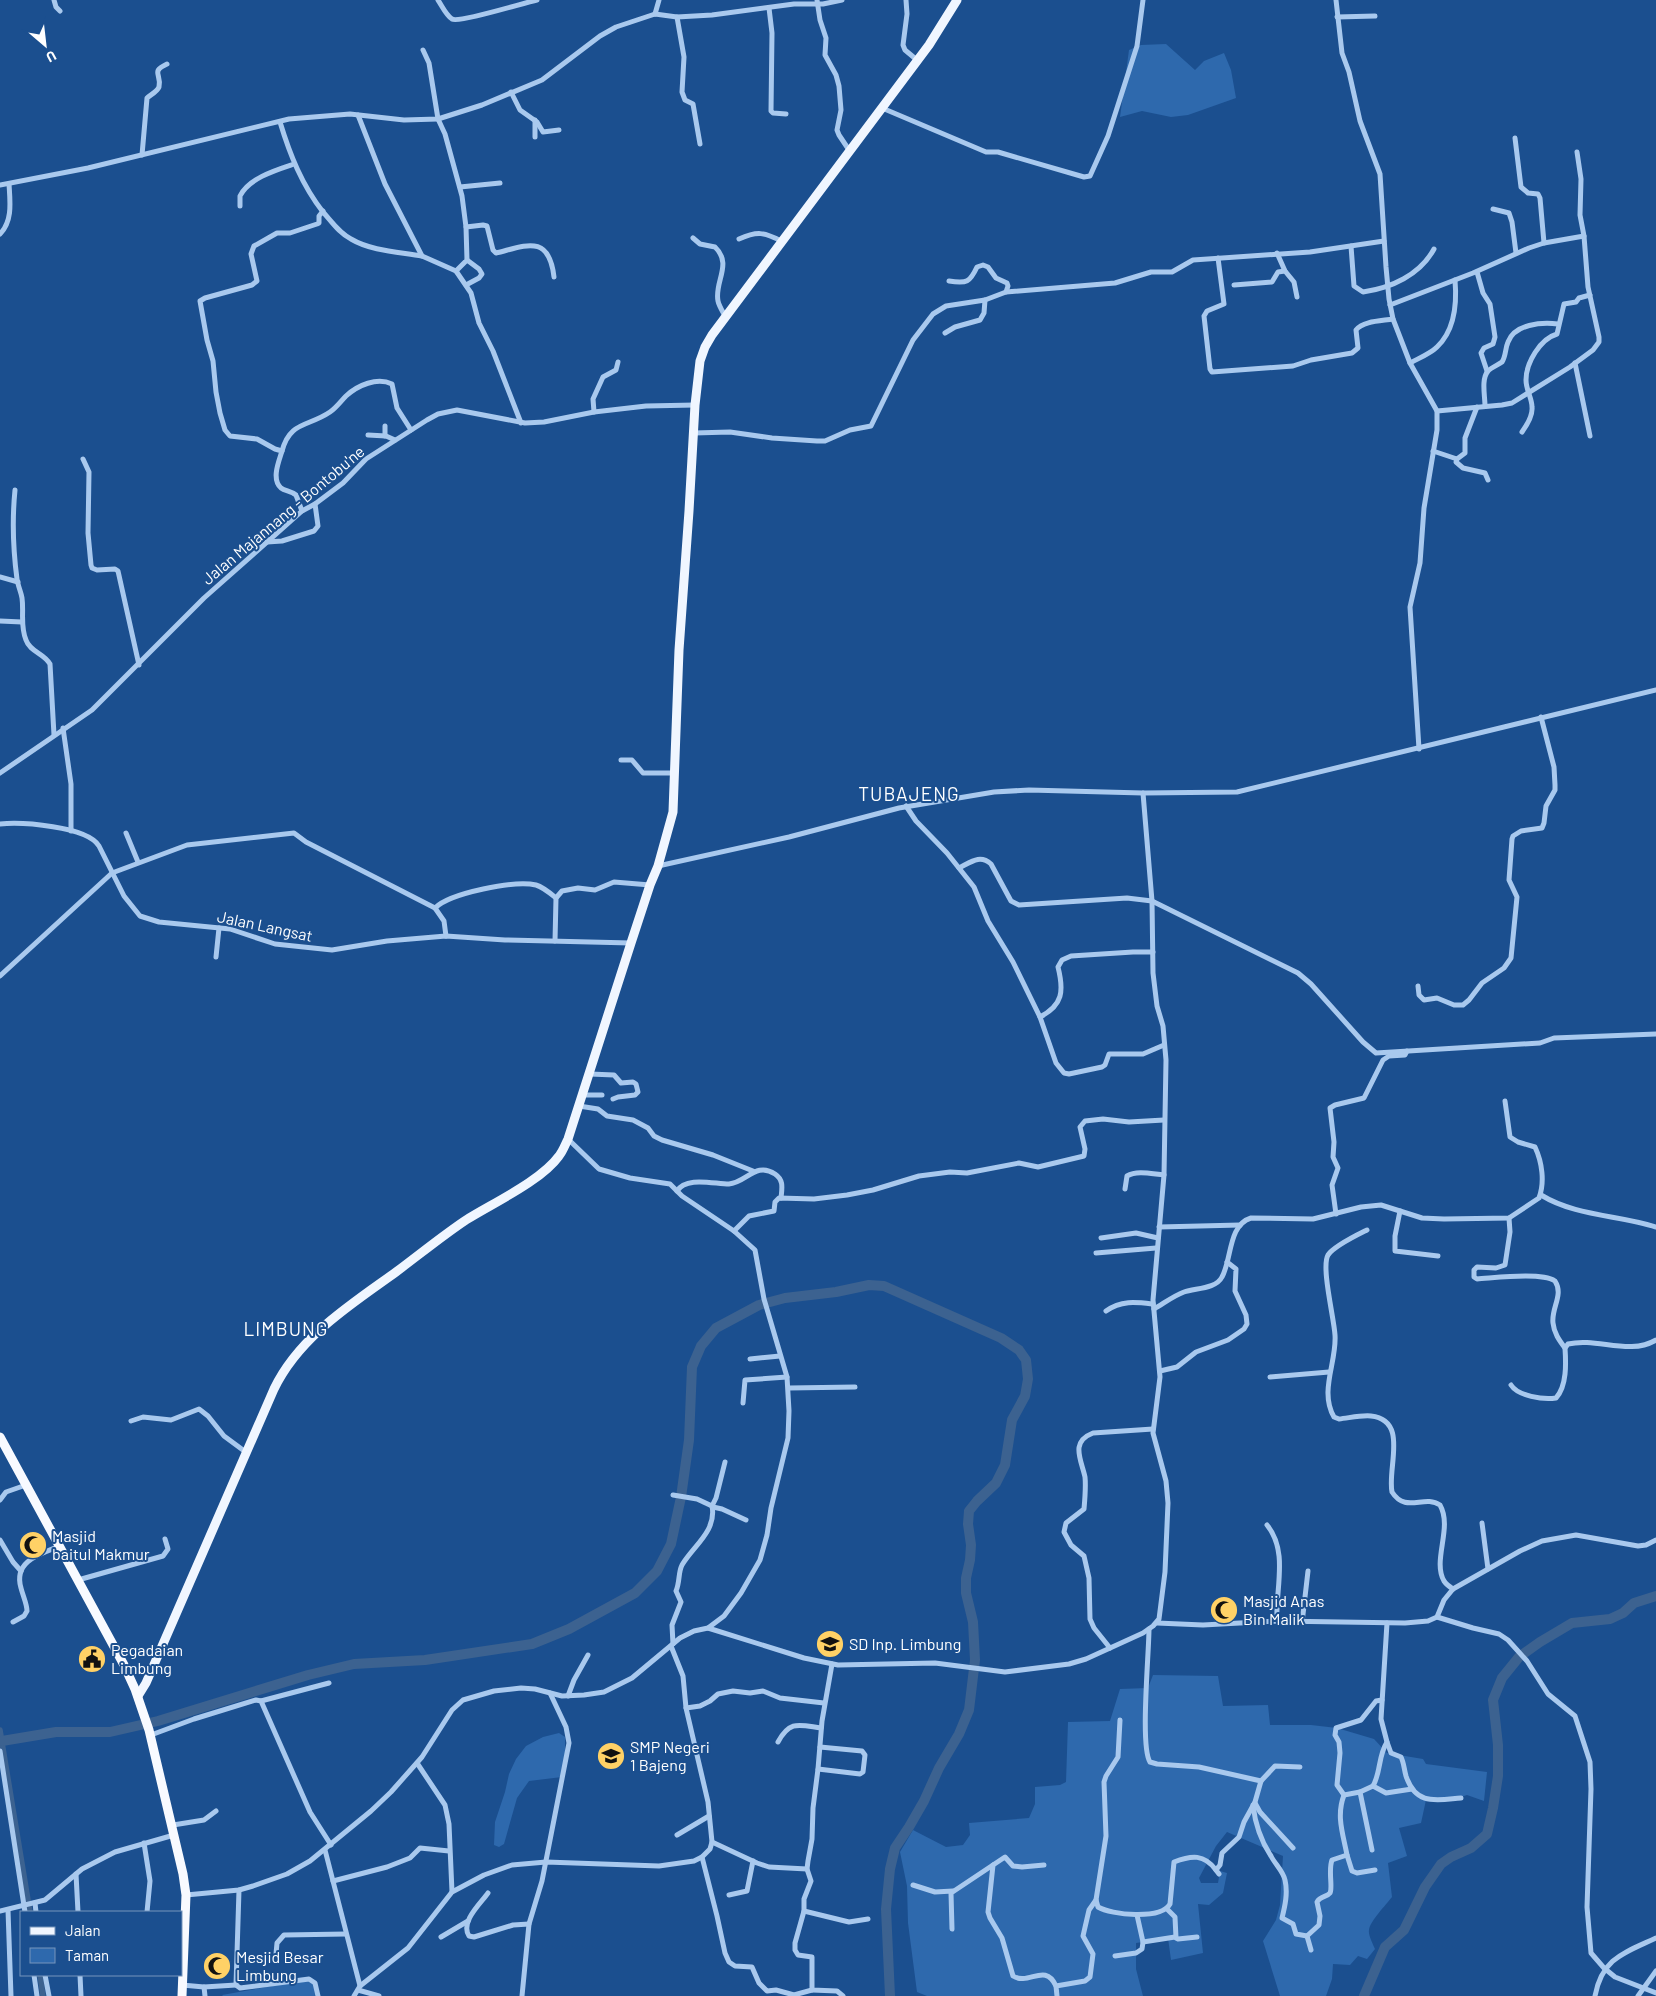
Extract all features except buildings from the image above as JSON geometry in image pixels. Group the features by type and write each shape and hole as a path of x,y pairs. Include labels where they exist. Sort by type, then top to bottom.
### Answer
{"highway":[{"path":"0,1437 128,1673 149,1729 173,1825 186,1895 182,1996"}],"main road":[{"path":"138,1696 146,1683 278,1381 290,1361 311,1338 341,1312 454,1229 534,1179 559,1156 568,1139 650,885 658,866 673,812 679,650 695,405 701,357 707,343 726,316 917,60 957,0"}],"street":[{"path":"54,0 56,7 60,11"},
{"path":"438,0 450,18 456,21 536,0"},
{"path":"655,14 658,0"},
{"path":"0,185 88,168 280,122 332,115 358,115 404,120 438,119 482,105 542,80 584,46 610,30 655,14 677,17 842,0"},
{"path":"906,0 907,14 903,45 905,50 917,60"},
{"path":"882,107 986,152 998,152 1087,178 1092,174 1108,136 1134,54 1143,0"},
{"path":"1336,0 1341,48 1349,72 1360,121 1380,174 1388,287 1393,319 1410,363 1438,411 1437,430 1424,508 1420,563 1410,606 1419,749"},
{"path":"818,2 820,20 827,42 825,55 840,86 838,135 849,150"},
{"path":"769,8 772,33 770,106 771,112 786,114"},
{"path":"1337,16 1375,16"},
{"path":"677,17 684,58 682,96 693,104 700,144"},
{"path":"424,50 429,63 438,119 445,134 460,187 466,227 467,260 456,271"},
{"path":"142,155 147,98 159,87 158,69 167,64"},
{"path":"511,92 520,110 535,120 544,132 559,130"},
{"path":"358,115 382,180 422,256"},
{"path":"535,120 535,137"},
{"path":"280,122 294,164 309,192 339,230 354,241 369,246 422,256 456,271 472,297 479,323 493,351 520,423"},
{"path":"1514,138 1521,187 1528,193 1538,194 1540,198 1544,243"},
{"path":"1438,411 1512,403 1575,364 1593,350 1599,342 1590,295 1580,215 1581,179 1577,152"},
{"path":"240,206 240,196 247,186 272,172 294,164"},
{"path":"460,187 500,183"},
{"path":"0,234 5,228 10,211 9,184"},
{"path":"1492,209 1509,214 1512,222 1516,253"},
{"path":"282,451 257,439 233,437 227,433 216,392 213,361 200,301 252,285 257,278 251,254 254,246 277,233 290,233 319,223 319,216 323,211"},
{"path":"466,227 487,226 493,250 496,253 532,244 538,246 551,263 554,277"},
{"path":"739,239 752,234 764,233 781,241"},
{"path":"1390,305 1477,272 1516,253 1544,243 1584,236"},
{"path":"693,238 700,244 715,246 722,256 724,267 718,300 726,316"},
{"path":"694,433 730,432 764,437 825,441 850,430 871,426 913,340 933,314 946,306 985,300 1006,292 1115,283 1151,272 1172,272 1193,260 1310,252 1384,242"},
{"path":"1351,246 1351,267 1356,288 1363,292 1388,287 1418,269 1434,249"},
{"path":"1277,253 1285,271 1294,282 1297,297"},
{"path":"1218,258 1224,304 1207,311 1204,316 1210,369 1212,372 1287,367 1352,352 1358,348 1356,330 1360,326 1393,319"},
{"path":"466,285 482,274 479,269 467,260"},
{"path":"949,281 967,282 973,277 977,267 986,266 993,276 1007,283 1006,292"},
{"path":"1234,285 1272,282 1278,272 1285,271"},
{"path":"1477,272 1482,293 1490,304 1494,337 1493,344 1484,348 1480,353 1487,371 1484,385 1485,406"},
{"path":"1410,363 1433,351 1445,337 1455,313 1455,280"},
{"path":"1522,432 1532,414 1526,378 1530,362 1549,338 1557,334 1564,304 1576,302 1579,298 1590,295"},
{"path":"945,333 955,327 980,320 984,313 985,300"},
{"path":"1487,371 1502,362 1508,340 1522,328 1544,322 1558,324"},
{"path":"594,412 594,396 604,376 618,368 618,362"},
{"path":"1575,364 1590,436"},
{"path":"302,511 296,495 281,488 277,482 276,469 284,443 294,429 330,413 346,396 369,382 387,382 392,384 397,408 411,430"},
{"name":"Jalan Majannang - Bontobu'ne","path":"0,773 92,710 204,598 302,511 315,504 342,483 366,459 438,414 452,410 462,411 520,423 544,422 594,412 646,406 695,405"},
{"path":"1433,451 1457,458 1465,453 1465,438 1477,407"},
{"path":"385,426 385,436"},
{"path":"368,435 385,436 395,440"},
{"path":"1457,458 1456,462 1459,466 1485,473 1488,480"},
{"path":"83,459 89,472 88,533 91,565 96,570 115,569 118,571 139,665"},
{"path":"15,490 13,524 18,582 22,598 22,622 26,642 44,656 50,664 54,735"},
{"path":"267,542 282,541 314,530 318,526 315,504"},
{"path":"0,577 18,582"},
{"path":"0,621 22,622"},
{"path":"658,866 789,838 906,806 1012,791 1237,792 1656,690"},
{"path":"1418,986 1419,996 1424,1000 1437,998 1454,1006 1463,1004 1467,1002 1482,983 1504,968 1511,958 1517,897 1509,880 1512,839 1518,832 1542,828 1546,806 1555,790 1554,767 1540,718"},
{"path":"64,728 71,784 70,831"},
{"path":"621,760 632,760 646,774 675,773"},
{"path":"708,1628 804,1658 832,1664 858,1666 935,1663 981,1670 1014,1671 1068,1664 1086,1659 1150,1629 1160,1616 1166,1572 1168,1503 1166,1481 1154,1442 1153,1428 1160,1371 1154,1306 1156,1248 1164,1175 1166,1079 1163,1026 1153,982 1152,901 1143,793"},
{"path":"906,806 916,821 960,868 974,887 988,921 1013,962 1040,1017 1054,1060 1062,1071 1066,1074 1102,1067 1105,1065 1109,1054 1143,1054 1164,1045"},
{"name":"Jalan Langsat","path":"0,824 19,823 70,831 89,837 96,842 124,896 140,916 158,922 219,928 245,933 275,944 323,950 343,949 387,941 446,936 555,942 631,943"},
{"path":"0,976 112,873 187,845 290,832 435,908 444,921 446,936"},
{"path":"126,833 138,862"},
{"path":"960,868 976,859 987,860 1011,901 1019,905 1127,898 1152,901 1298,973 1311,984 1374,1052 1540,1043 1554,1038 1656,1034"},
{"path":"555,942 556,898 562,891 578,888 595,890 614,882 650,885"},
{"path":"435,908 442,903 476,891 504,884 537,885 556,898"},
{"path":"216,957 219,928"},
{"path":"1040,1017 1049,1013 1059,1003 1062,983 1058,967 1062,960 1075,956 1152,952"},
{"path":"1336,1214 1332,1185 1338,1168 1333,1157 1334,1142 1330,1108 1335,1104 1364,1098 1383,1060 1389,1056 1405,1055 1407,1051"},
{"path":"590,1074 614,1076 620,1083 633,1082 636,1084 638,1092 635,1095 613,1099"},
{"path":"583,1095 602,1096"},
{"path":"1159,1227 1240,1225 1251,1218 1301,1220 1374,1205 1381,1205 1422,1218 1509,1218 1538,1200 1541,1195 1542,1174 1534,1146 1518,1142 1510,1137 1505,1101"},
{"path":"579,1106 598,1108 607,1116 633,1120 648,1128 654,1136 662,1140 713,1155 753,1172"},
{"path":"734,1231 749,1216 774,1211 776,1200 781,1198 814,1199 847,1195 866,1192 919,1176 950,1172 967,1173 1019,1163 1038,1167 1084,1156 1085,1149 1080,1127 1085,1121 1103,1119 1129,1122 1164,1120"},
{"path":"186,1895 239,1890 287,1874 325,1850 376,1806 417,1764 452,1710 463,1700 472,1696 513,1689 535,1689 568,1696 584,1695 611,1689 632,1678 687,1634 708,1628 724,1616 736,1602 763,1553 771,1508 788,1438 789,1388 766,1308 755,1250 734,1231 670,1184 630,1178 599,1169 568,1139"},
{"path":"677,1191 680,1186 690,1183 734,1183 753,1172 764,1169 778,1176 782,1183 781,1198"},
{"path":"1125,1189 1129,1174 1138,1172 1164,1175"},
{"path":"1541,1195 1556,1204 1637,1221 1656,1227"},
{"path":"1400,1211 1395,1236 1395,1251 1438,1256"},
{"path":"1509,1218 1510,1232 1505,1265 1501,1268 1477,1267 1474,1270 1474,1277 1477,1279 1551,1278 1555,1281 1559,1291 1553,1323 1556,1335 1565,1348 1562,1388 1556,1398 1550,1399 1521,1393 1511,1385"},
{"path":"1106,1311 1115,1304 1124,1302 1154,1306 1183,1292 1215,1284 1222,1278 1240,1225"},
{"path":"1367,1230 1337,1248 1328,1255 1327,1259 1326,1281 1332,1306 1335,1336 1335,1355 1329,1372 1330,1405 1334,1417 1340,1419 1373,1416 1385,1422 1393,1430 1394,1445 1391,1486 1395,1498 1400,1502 1411,1504 1430,1502 1440,1505 1444,1514 1442,1570 1444,1581 1453,1589"},
{"path":"1101,1238 1120,1237 1136,1233 1158,1238"},
{"path":"1096,1253 1156,1248"},
{"path":"1160,1371 1177,1367 1196,1352 1228,1340 1244,1329 1247,1324 1246,1315 1235,1291 1236,1269 1228,1262"},
{"path":"1565,1348 1568,1344 1582,1343 1635,1347 1656,1340"},
{"path":"750,1359 780,1356"},
{"path":"1270,1377 1329,1372"},
{"path":"743,1403 745,1380 787,1377"},
{"path":"789,1388 855,1387"},
{"path":"130,1421 143,1417 171,1420 199,1409 208,1416 224,1436 247,1453"},
{"path":"1110,1648 1094,1628 1090,1619 1089,1578 1084,1556 1071,1545 1064,1532 1066,1523 1083,1512 1084,1509 1085,1479 1079,1457 1080,1444 1084,1437 1093,1433 1153,1428"},
{"path":"354,1996 359,1988 408,1948 452,1892 499,1869 546,1862 659,1866 680,1864 702,1857 710,1850 712,1842 708,1802 686,1708 683,1676 672,1645 672,1625 681,1602 676,1591 680,1582 680,1570 689,1555 707,1534 712,1507 725,1462"},
{"path":"0,1500 6,1492 26,1485"},
{"path":"675,1495 687,1497 722,1509 746,1520"},
{"path":"1482,1523 1488,1569"},
{"path":"1267,1525 1277,1541 1279,1551 1276,1604 1277,1622"},
{"path":"1156,1623 1203,1625 1277,1622 1428,1622 1437,1617 1444,1600 1453,1589 1520,1551 1542,1541 1567,1536 1587,1536 1638,1546 1646,1545 1656,1540"},
{"path":"78,1580 122,1566 160,1558 166,1554 168,1549 165,1539"},
{"path":"0,1540 12,1562 21,1571"},
{"path":"13,1622 24,1616 27,1611 20,1585 21,1571 24,1566 34,1556 60,1546"},
{"path":"1302,1623 1308,1570"},
{"path":"1437,1617 1499,1634 1508,1640 1528,1661 1548,1694 1576,1716 1588,1753 1591,1788 1588,1923 1591,1953 1615,1977 1656,1993"},
{"path":"1387,1623 1381,1719 1391,1753 1401,1757 1412,1788 1424,1799 1461,1798"},
{"path":"1150,1629 1145,1720 1146,1750 1149,1760 1158,1764 1214,1770 1262,1781"},
{"path":"568,1696 574,1680 588,1655"},
{"path":"812,1990 812,1957 798,1955 795,1950 804,1912 804,1900 811,1881 807,1869 812,1839 813,1808 824,1703 832,1664"},
{"path":"149,1729 256,1700 261,1701 329,1683"},
{"path":"686,1708 700,1706 718,1694 732,1691 750,1693 764,1691 780,1698 824,1703"},
{"path":"522,1996 529,1924 538,1898 546,1862 569,1743 566,1727 550,1693"},
{"path":"1344,1794 1337,1785 1340,1753 1339,1742 1335,1735 1336,1728 1361,1720 1376,1701 1382,1700"},
{"path":"261,1701 310,1812 331,1845"},
{"path":"1120,1720 1118,1758 1104,1782 1106,1836 1096,1900 1098,1907 1105,1911 1138,1915 1154,1914 1167,1909"},
{"path":"778,1742 784,1731 792,1726 821,1728"},
{"path":"1344,1794 1360,1792 1373,1786 1377,1779 1381,1752 1387,1742"},
{"path":"818,1769 860,1774 863,1772 865,1755 862,1751 820,1746"},
{"path":"0,1751 25,1911"},
{"path":"417,1764 444,1805 448,1824 452,1892"},
{"path":"1167,1909 1171,1897 1174,1862 1195,1857 1204,1858 1218,1872 1222,1853 1239,1837 1262,1781 1275,1766 1300,1766"},
{"path":"1373,1786 1386,1793 1412,1788"},
{"path":"1360,1792 1372,1850"},
{"path":"1344,1794 1339,1814 1352,1871 1356,1873 1375,1870"},
{"path":"1254,1804 1293,1848"},
{"path":"1254,1804 1256,1824 1266,1848 1282,1872 1285,1882 1287,1892 1285,1911 1282,1918 1293,1924 1296,1934 1307,1936"},
{"path":"173,1825 204,1820 216,1811"},
{"path":"677,1835 710,1816"},
{"path":"0,1912 34,1904 49,1897 76,1874 115,1852 175,1835"},
{"path":"712,1842 769,1867 807,1869"},
{"path":"144,1843 150,1881 147,1911"},
{"path":"333,1880 387,1867 410,1858 420,1848 449,1851"},
{"path":"325,1850 359,1988"},
{"path":"1307,1936 1320,1925 1317,1904 1318,1900 1329,1894 1331,1890 1329,1869 1332,1860 1347,1855"},
{"path":"702,1857 725,1953 730,1962 735,1966 752,1966 759,1983 767,1991 776,1990 794,1995 812,1990 837,1991 843,1996"},
{"path":"952,1929 953,1916 950,1897 953,1891 1005,1858 1013,1866 1044,1865"},
{"path":"729,1895 747,1891 753,1861"},
{"path":"992,1865 989,1916 1002,1938 1011,1972 1017,1978 1048,1975 1056,1986 1057,1996"},
{"path":"76,1874 78,1911"},
{"path":"912,1885 935,1892 953,1891"},
{"path":"236,1985 239,1890"},
{"path":"441,1937 468,1921 488,1893"},
{"path":"1056,1986 1085,1981 1090,1977 1093,1954 1082,1936 1088,1910 1096,1900"},
{"path":"34,1904 36,1911"},
{"path":"1167,1909 1175,1917 1175,1937"},
{"path":"8,1910 11,1996"},
{"path":"804,1912 849,1922 868,1919"},
{"path":"1115,1956 1138,1952 1142,1949 1143,1942 1138,1915"},
{"path":"468,1921 466,1932 472,1938 497,1932 513,1925 529,1924"},
{"path":"276,1954 277,1943 284,1935 346,1934"},
{"path":"1307,1936 1310,1950"},
{"path":"1143,1942 1175,1937 1178,1939 1196,1937"},
{"path":"1595,1996 1604,1968 1625,1953 1656,1938"},
{"path":"1638,1996 1656,1971"},
{"path":"34,1976 37,1996"},
{"path":"45,1976 49,1996"},
{"path":"80,1976 81,1996"},
{"path":"182,1985 204,1987 236,1985 240,1988 310,1979 315,1983 318,1996"},
{"path":"204,1987 205,1996"},
{"path":"359,1988 379,1996"}],"green space":[{"path":"1166,44 1195,70 1204,61 1224,53 1231,70 1236,98 1188,115 1171,117 1142,111 1120,117 1129,50 1141,45"},
{"path":"1153,1675 1218,1676 1223,1706 1268,1705 1270,1725 1311,1725 1337,1728 1374,1739 1387,1753 1423,1759 1426,1764 1487,1772 1484,1801 1467,1795 1455,1799 1426,1800 1421,1823 1399,1828 1407,1856 1388,1863 1392,1897 1370,1926 1369,1934 1375,1949 1367,1959 1358,1956 1350,1965 1333,1964 1332,1979 1326,1996 1280,1996 1263,1941 1276,1920 1280,1905 1283,1856 1227,1832 1216,1846 1199,1878 1201,1883 1218,1883 1220,1871 1227,1873 1223,1893 1209,1905 1198,1904 1203,1953 1171,1960 1168,1938 1136,1943 1136,1969 1143,1996 927,1996 917,1992 908,1923 907,1886 900,1852 913,1830 946,1847 963,1845 970,1835 969,1823 1029,1818 1035,1804 1035,1787 1060,1785 1066,1782 1068,1722 1110,1721 1120,1689 1148,1688"},
{"path":"559,1733 565,1737 565,1762 562,1777 529,1781 517,1798 504,1844 499,1847 494,1845 495,1822 509,1774 516,1759 526,1746 543,1737"},
{"path":"313,1979 315,1996 222,1995"}],"waterway":[{"path":"2,1741 56,1732 110,1732 158,1721 308,1675 354,1664 425,1660 532,1644 569,1629 635,1593 657,1571 671,1544 681,1497 689,1440 692,1367 701,1346 716,1328 759,1305 785,1298 836,1292 869,1285 884,1286 1001,1338 1019,1350 1026,1360 1028,1379 1025,1396 1012,1420 1005,1465 996,1483 969,1511 968,1524 971,1545 966,1578 966,1593 973,1622 975,1660 969,1710 959,1734 939,1768 924,1801 895,1848 890,1869 886,1909 890,1996"},
{"path":"1364,1996 1385,1947 1404,1930 1425,1887 1441,1864 1471,1848 1487,1834 1498,1776 1498,1745 1493,1700 1502,1678 1519,1657 1572,1623 1610,1619 1623,1613 1634,1603 1656,1596"},
{"path":"0,1730 30,1911"},
{"path":"40,1976 43,1996"}],"place":[{"name":"Masjid baitul Makmur","path":"33,1545"},
{"name":"Masjid Anas Bin Malik","path":"1224,1610"},
{"name":"SD Inp. Limbung","path":"830,1644"},
{"name":"Pegadaian Limbung","path":"92,1659"},
{"name":"SMP Negeri 1 Bajeng","path":"611,1756"},
{"name":"Mesjid Besar Limbung","path":"217,1966"}],"district":[{"name":"TUBAJENG","path":"909,794"},
{"name":"LIMBUNG","path":"286,1329"}]}
